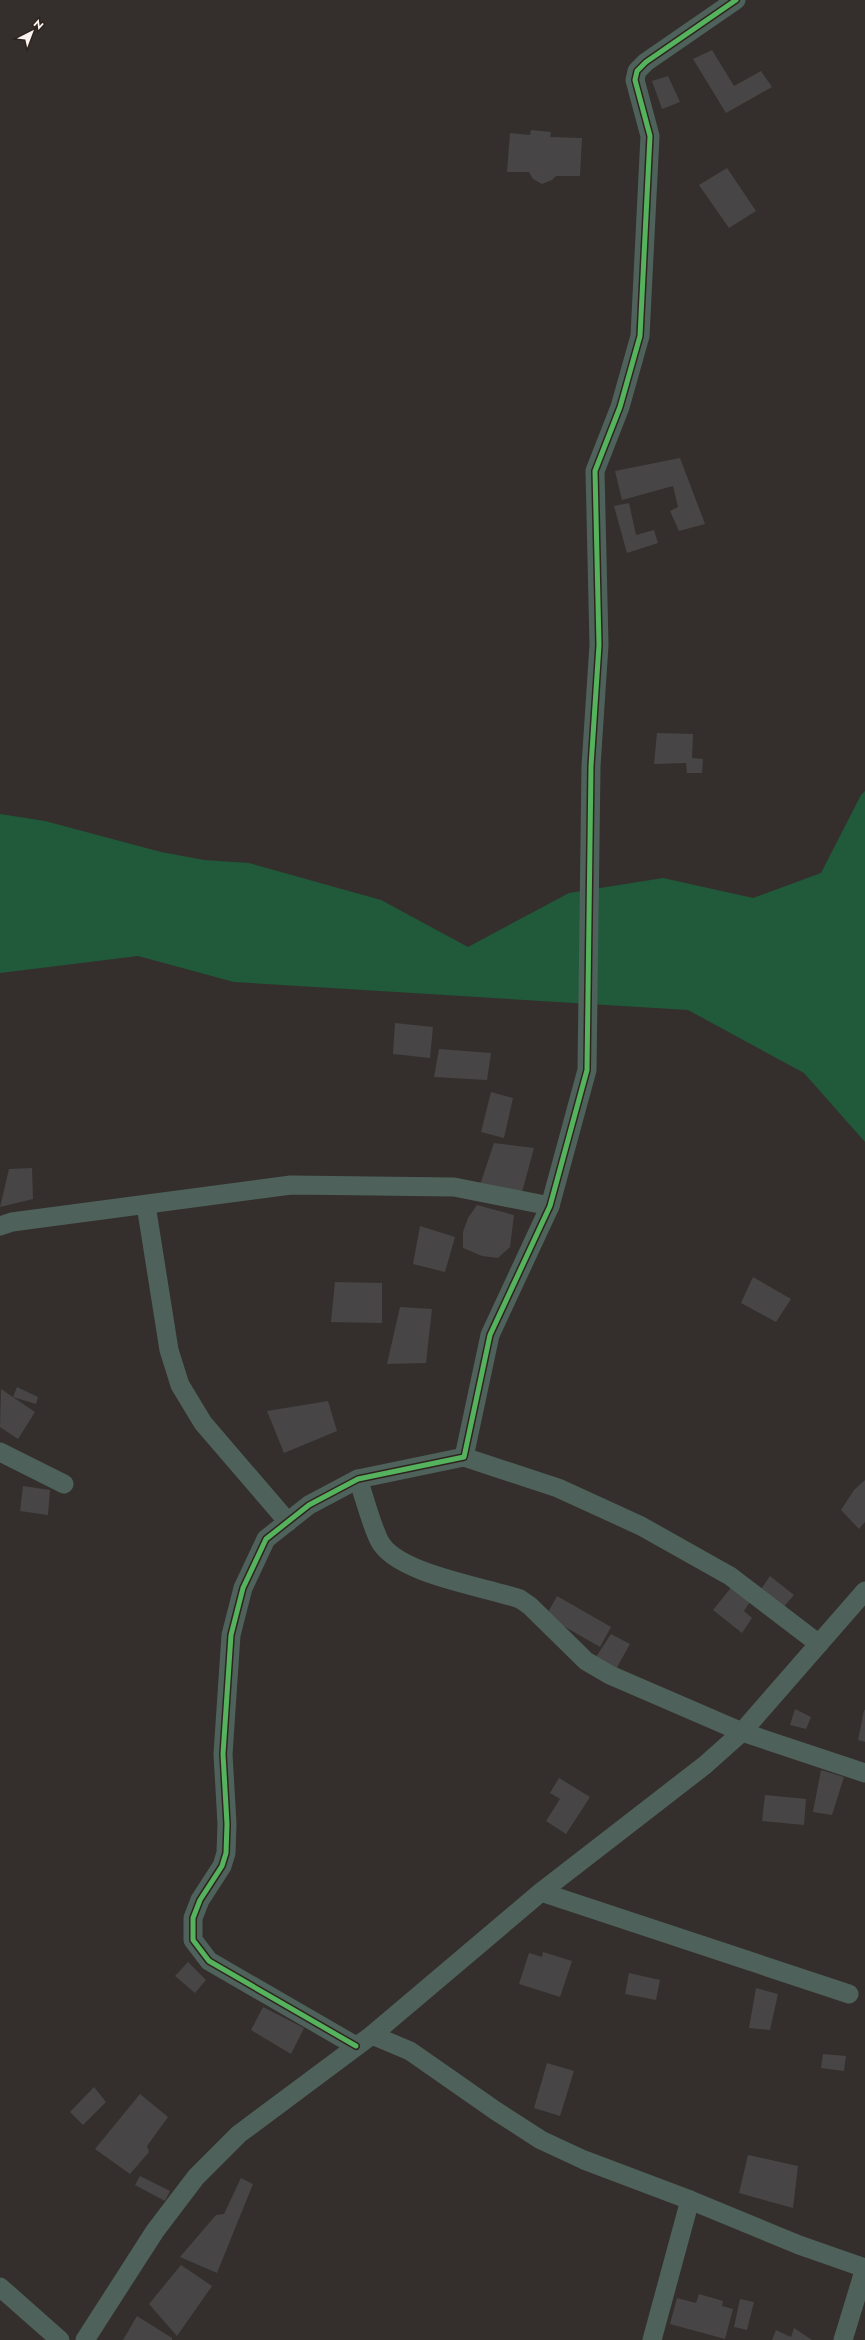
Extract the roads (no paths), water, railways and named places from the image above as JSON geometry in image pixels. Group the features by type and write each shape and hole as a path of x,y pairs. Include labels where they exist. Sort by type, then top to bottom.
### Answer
{"street":[{"path":"464,1457 490,1335 550,1206 587,1070 591,766 599,645 595,471 620,407 640,336 650,136 635,80 637,71 646,62 736,0"},
{"path":"0,1226 12,1222 146,1206 291,1185 454,1187 550,1206"},
{"path":"146,1206 169,1350 180,1385 203,1423 288,1522"},
{"path":"0,1452 64,1484"},
{"path":"356,2046 209,1961 193,1940 193,1918 200,1900 222,1866 226,1853 227,1824 223,1754 231,1635 243,1588 266,1538 309,1505 358,1479 464,1457 558,1488 641,1526 730,1576 819,1644"},
{"path":"358,1479 379,1541 389,1552 406,1564 434,1575 520,1599 530,1606 586,1661 610,1675 742,1732 865,1773"},
{"path":"85,2340 155,2231 196,2177 239,2134 372,2035 541,1892 705,1765 742,1732 865,1591"},
{"path":"541,1892 849,1994"},
{"path":"372,2035 410,2051 496,2111 541,2140 584,2160 690,2200 799,2245 865,2268 843,2340"},
{"path":"652,2340 690,2200"},
{"path":"0,2287 60,2340"}]}
